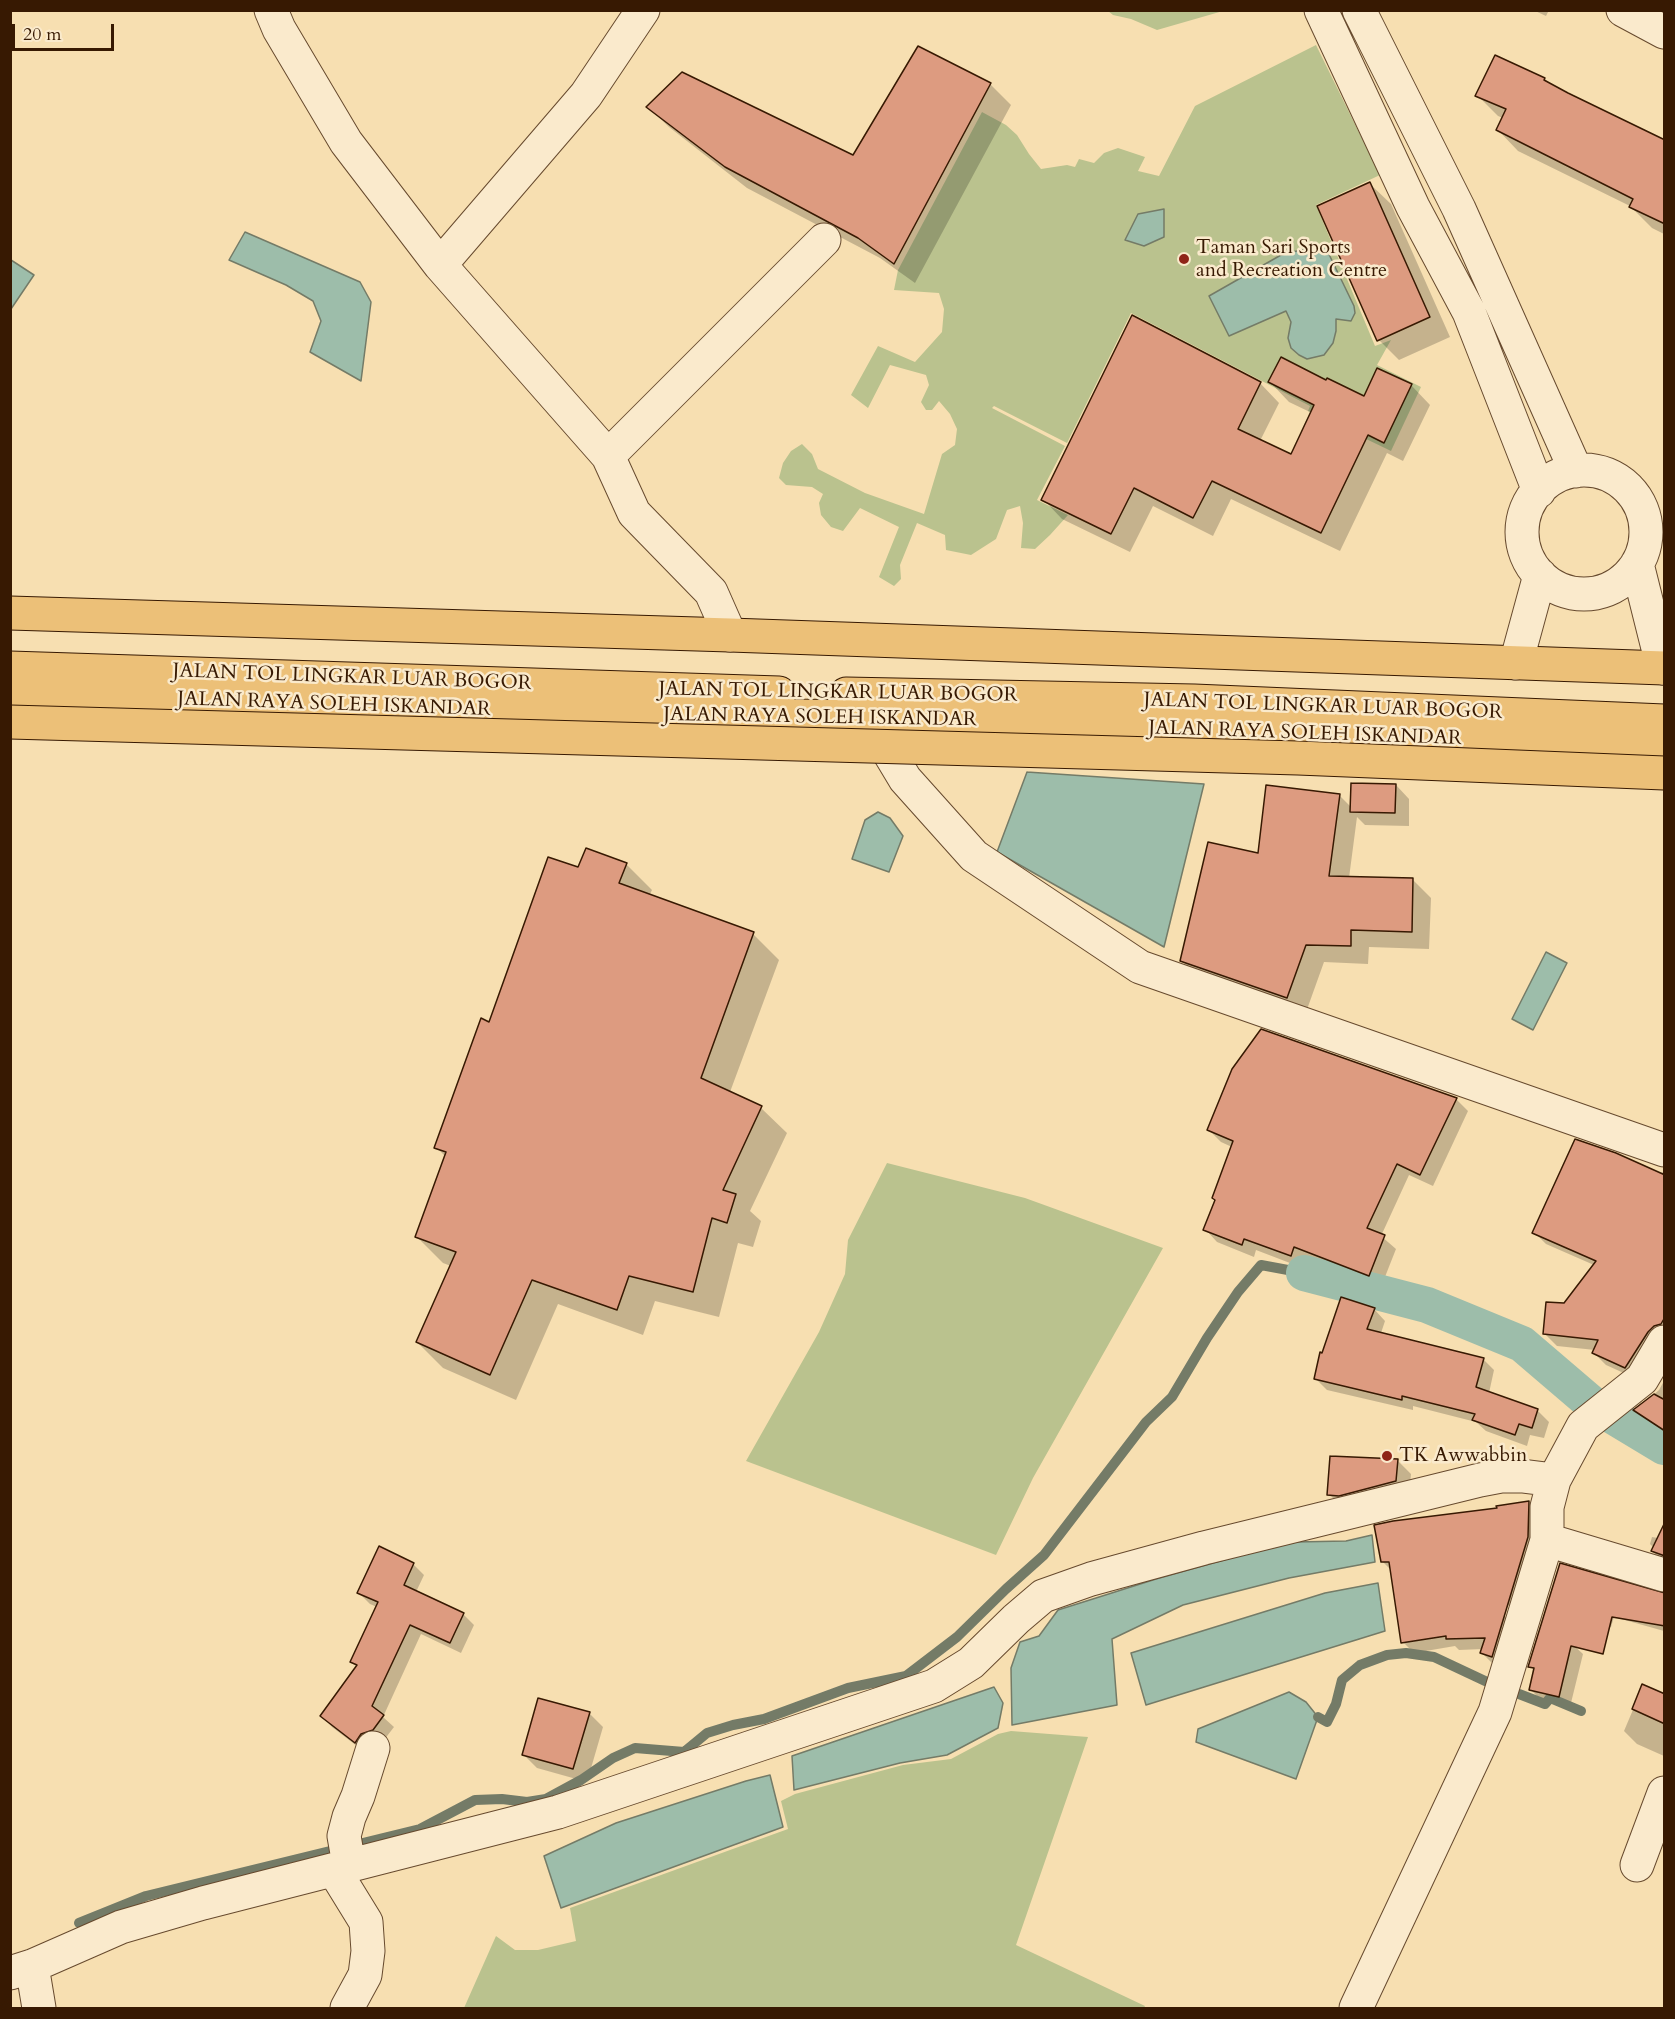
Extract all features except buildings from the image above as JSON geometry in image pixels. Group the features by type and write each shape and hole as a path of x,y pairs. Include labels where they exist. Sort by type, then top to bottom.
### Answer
{"highway":[{"path":"10,613 730,635 1664,668"},
{"name":"JALAN TOL LINGKAR LUAR BOGOR","path":"10,668 729,692 1206,702 1665,721"},
{"name":"JALAN RAYA SOLEH ISKANDAR","path":"10,694 493,711 868,717 1665,748"},
{"path":"10,722 1298,758 1665,773"}],"street":[{"path":"440,265 586,94 643,10"},
{"path":"1321,10 1413,207 1469,312 1539,491"},
{"path":"1359,10 1459,209 1576,471"},
{"path":"1623,10 1665,32"},
{"path":"281,17 346,142 440,265 608,456 634,513 711,592 730,635"},
{"path":"608,456 824,240"},
{"path":"1576,471 1590,471 1616,479 1627,487 1636,498 1646,524 1643,551 1637,564 1618,584 1606,590 1588,594 1570,593 1553,586 1529,561 1524,543 1523,525 1528,507 1539,491 1549,482 1576,471"},
{"path":"1637,564 1664,668"},
{"path":"1516,663 1540,575"},
{"path":"868,717 905,779 974,856 1140,967 1665,1150"},
{"path":"1356,2008 1495,1712 1547,1540 1546,1507 1554,1480 1595,1416 1642,1379 1665,1342"},
{"path":"39,2008 21,1969 121,1927 344,1857 558,1812 934,1686 971,1663 1043,1596 1090,1579 1204,1548 1480,1480 1501,1476 1522,1476 1554,1480"},
{"path":"1547,1540 1665,1575"},
{"path":"347,2008 365,1975 368,1951 366,1922 344,1857 373,1748"},
{"path":"1637,1865 1665,1793"}],"green space":[{"path":"1108,11 1223,11 1157,30 1131,19 1113,15"},
{"name":"Taman Sari Sports and Recreation Centre","path":"1316,45 1380,175 1316,205 1375,346 1391,340 1377,365 1421,387 1391,451 1308,411 1310,406 1131,313 1067,443 994,406 992,408 1065,446 1037,500 1068,515 1035,549 1021,548 1023,523 1020,506 1007,510 996,539 971,555 946,550 945,535 917,523 900,565 901,579 894,586 879,577 899,527 860,508 843,531 831,527 821,515 819,503 823,494 812,487 786,485 779,478 783,463 791,451 802,444 812,454 818,469 865,493 924,514 942,454 955,445 957,429 950,414 939,401 932,410 926,410 921,402 929,385 926,375 890,365 868,408 851,395 878,346 915,362 942,332 944,309 939,293 894,290 898,270 982,112 1006,125 1017,135 1041,169 1067,165 1075,167 1079,159 1094,163 1104,153 1118,148 1145,157 1138,171 1159,176 1195,106"},
{"path":"887,1163 1025,1198 1163,1248 1033,1478 996,1555 746,1461 819,1332 845,1274 848,1240"},
{"path":"1011,1731 1088,1737 1016,1945 1145,2006 1144,2008 464,2008 496,1936 515,1950 538,1950 576,1941 570,1908 788,1829 781,1801 795,1794 903,1765 951,1759 998,1734"}],"shaded area":[{"path":"1164,209 1164,237 1144,246 1125,240 1138,214"},
{"path":"245,232 360,282 371,302 361,381 310,352 321,321 313,301 286,285 229,260"},
{"path":"1324,244 1354,306 1355,313 1351,321 1336,319 1333,343 1324,355 1307,359 1291,348 1288,338 1291,322 1286,311 1229,336 1209,296 1281,255"},
{"path":"11,260 34,275 11,309"},
{"path":"1027,772 1204,784 1164,947 997,852"},
{"path":"878,812 890,818 903,836 889,872 852,859 865,820"},
{"path":"1546,952 1567,963 1533,1030 1512,1019"},
{"path":"1372,1535 1375,1562 1289,1578 1183,1605 1112,1639 1117,1705 1012,1725 1011,1668 1020,1642 1039,1636 1058,1610 1156,1579 1295,1542 1346,1541"},
{"path":"1378,1583 1385,1631 1146,1705 1131,1653 1325,1593"},
{"path":"994,1687 1003,1703 998,1728 947,1755 900,1763 794,1790 792,1756"},
{"path":"1289,1692 1306,1702 1318,1717 1296,1779 1196,1742 1198,1729"},
{"path":"770,1775 783,1827 561,1908 544,1856 616,1823"}],"waterway":[{"path":"79,1923 146,1896 420,1829 475,1800 502,1799 527,1802 546,1799 581,1780 613,1758 635,1748 684,1752 707,1733 764,1719 848,1688 906,1676 957,1637 1044,1555 1146,1422 1172,1397 1238,1292 1261,1265 1304,1273"},
{"path":"1304,1273 1427,1305 1522,1344 1591,1403 1664,1447"},
{"path":"1318,1717 1327,1722 1336,1704 1342,1680 1360,1665 1387,1655 1406,1653 1434,1657 1500,1688"},
{"path":"1519,1694 1545,1704 1550,1698 1581,1711"}],"place":[{"name":"Taman Sari Sports and Recreation Centre","path":"1184,259"},
{"name":"TK Awwabbin","path":"1387,1456"}]}
